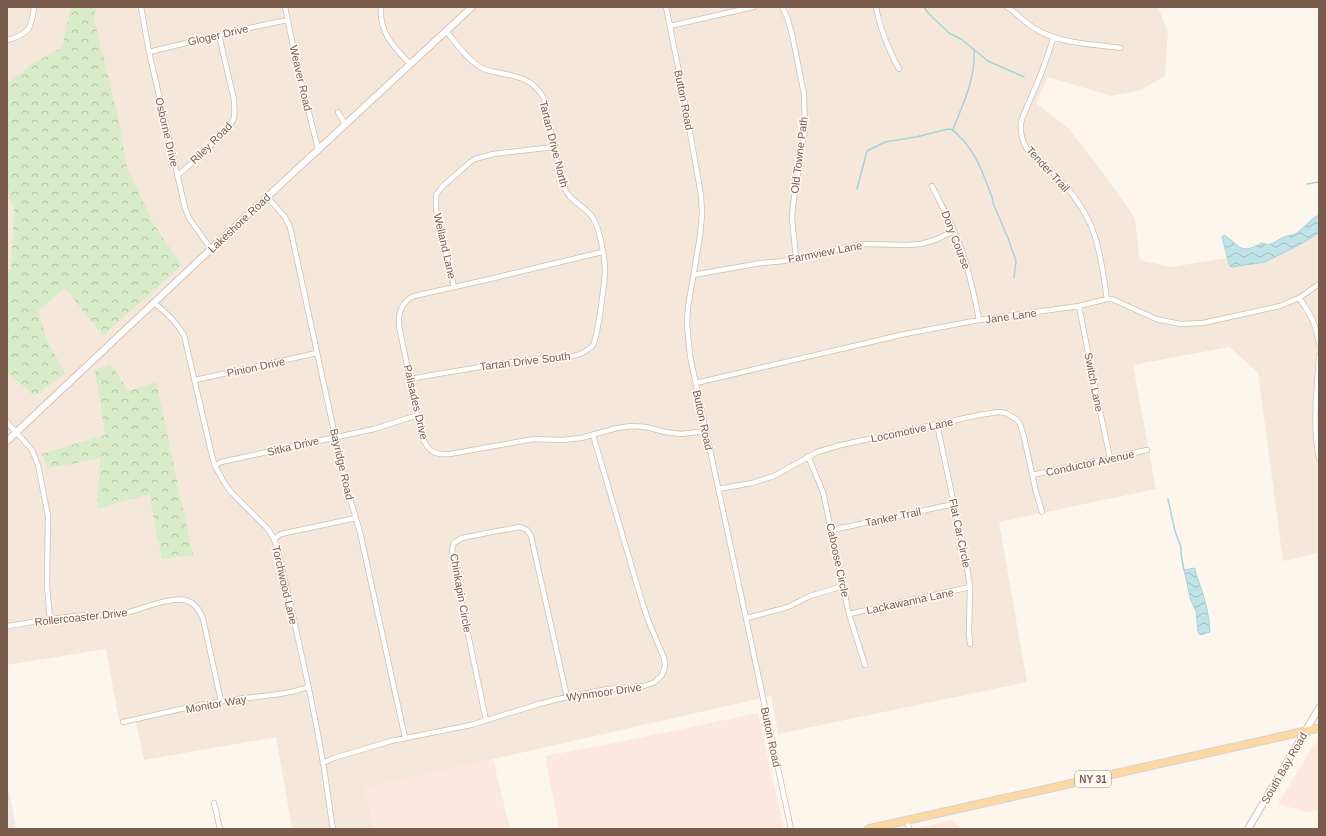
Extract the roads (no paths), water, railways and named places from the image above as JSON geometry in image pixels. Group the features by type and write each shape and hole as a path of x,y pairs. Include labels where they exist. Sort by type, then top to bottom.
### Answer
{"main road":[{"name":"NY 31","path":"868,829 1319,728"}],"street":[{"path":"7,40 22,35 29,29 34,7"},
{"name":"Osborne Drive","path":"141,7 149,52 185,208 189,218 211,249"},
{"name":"Weaver Road","path":"284,7 318,149"},
{"path":"381,7 382,24 386,35 410,64"},
{"name":"Lakeshore Road","path":"7,441 267,196 472,7"},
{"name":"Button Road","path":"666,7 701,195 702,214 700,236 688,307 687,324 690,356 791,829"},
{"path":"670,26 753,7"},
{"name":"Old Towne Path","path":"782,7 787,17 792,34 804,94 805,128 792,219 796,258"},
{"path":"876,7 890,53 899,69"},
{"path":"1011,8 1032,28 1046,35 1065,40 1121,48"},
{"name":"Gloger Drive","path":"149,52 287,20"},
{"name":"Tartan Drive North","path":"446,31 465,54 480,67 521,78 535,85 544,98 564,188 567,194 593,218 602,252"},
{"name":"Riley Road","path":"177,176 230,126 234,119 234,100 219,35"},
{"name":"Tender Trail","path":"1054,37 1041,74 1022,119 1022,136 1028,150 1065,186 1078,203 1089,222 1098,247 1107,299"},
{"path":"338,112 345,124"},
{"name":"Welland Lane","path":"454,287 436,209 438,191 475,159 493,154 554,147"},
{"name":"Dory Course","path":"932,186 954,231 968,268 979,320"},
{"name":"Bayridge Road","path":"267,196 285,217 290,227 335,436 348,492 360,532 404,738"},
{"name":"Farmview Lane","path":"693,275 761,263 784,261 862,244 922,244 936,240 954,231"},
{"name":"Palisades Drive","path":"602,252 414,296 406,301 398,317 399,326 422,437 432,451 441,455 534,439 562,440 593,435 617,428 631,426 646,427 681,434 706,431"},
{"name":"Tartan Drive South","path":"410,379 538,358 569,357 580,354 590,348 595,339 603,284 605,268 602,252"},
{"path":"1107,299 1156,319 1180,324 1203,322 1280,306 1299,298 1319,284"},
{"path":"1299,298 1305,305 1317,329 1319,344"},
{"name":"Jane Lane","path":"696,382 905,334 979,320 1079,306 1107,299"},
{"name":"Torchwood Lane","path":"154,303 177,324 184,335 215,466 225,484 268,529 274,539 280,559 308,687 323,763 333,829"},
{"name":"Switch Lane","path":"1079,306 1110,458"},
{"name":"Pinion Drive","path":"195,380 317,353"},
{"path":"1319,356 1314,420 1316,445 1319,458"},
{"name":"Locomotive Lane","path":"718,489 752,483 774,476 808,456 840,445 999,412 1011,415 1020,424 1042,512"},
{"name":"Sitka Drive","path":"215,466 221,462 335,436 374,429 418,415"},
{"path":"7,422 32,450 38,466 47,507 47,585 50,620"},
{"name":"Flat Car Circle","path":"937,424 966,561 970,587 970,644"},
{"name":"Wynmoor Drive","path":"323,763 334,758 391,741 442,731 486,720 567,697 644,686 659,679 665,666 664,658 648,620 640,595 593,435"},
{"name":"Conductor Avenue","path":"1032,475 1147,450"},
{"name":"Caboose Circle","path":"808,456 823,492 849,614 865,665"},
{"name":"Tanker Trail","path":"832,530 954,504"},
{"path":"274,539 281,534 356,518"},
{"name":"Chinkapin Circle","path":"486,720 454,567 452,550 454,543 462,538 520,527 527,530 531,536 567,697"},
{"path":"746,618 788,607 810,596 843,586"},
{"name":"Lackawanna Lane","path":"849,614 970,587"},
{"name":"Rollercoaster Drive","path":"7,626 85,615 118,614 136,611 178,599 190,602 198,608 203,619 220,701"},
{"name":"Monitor Way","path":"123,722 220,701 268,696 308,687"},
{"name":"South Bay Road","path":"1248,829 1319,708"},
{"path":"214,803 220,829"},
{"path":"907,820 909,829"}],"water":[{"path":"1319,215 1319,233 1301,244 1265,262 1231,267 1229,264 1222,237 1224,235 1241,248 1245,249 1255,247 1262,243 1270,244 1284,237 1297,233"},
{"path":"1195,568 1207,609 1210,632 1200,635 1198,632 1196,611 1191,601 1184,570"}],"waterway":[{"path":"924,7 929,14 949,33 961,39 988,61 1024,77"},
{"path":"953,129 965,100 971,80 974,49"},
{"path":"857,189 867,151 885,142 916,137 948,129 953,130 965,142 975,156 982,172 1016,261 1014,278"},
{"path":"1307,184 1319,182"},
{"path":"1168,499 1175,531 1181,547 1184,570"}]}
